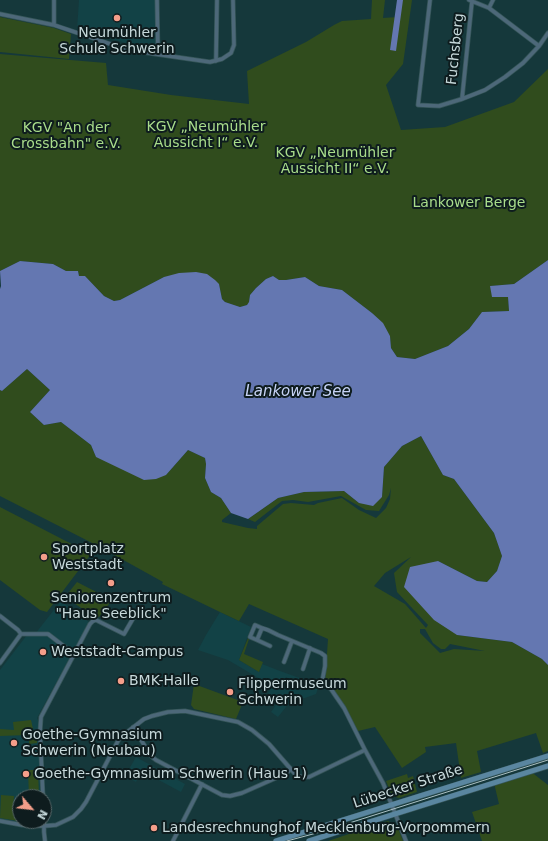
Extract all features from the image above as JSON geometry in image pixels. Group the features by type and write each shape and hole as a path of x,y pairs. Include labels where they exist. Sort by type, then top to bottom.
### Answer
{"street":[{"path":"54,0 54,25"},
{"path":"157,0 158,54"},
{"path":"216,61 217,0"},
{"path":"0,14 54,25 120,48 197,61 216,61 231,53 234,45 233,0"},
{"path":"430,0 418,105 440,106 485,90 505,78 523,63 539,46 548,33"},
{"path":"489,8 494,0"},
{"path":"470,1 489,8 539,46"},
{"name":"Fuchsberg","path":"462,99 470,1"},
{"path":"43,789 40,732 41,717 74,654 93,621 96,620 124,634 138,610"},
{"path":"0,616 21,634"},
{"path":"270,646 250,637 255,625 310,648 325,656 322,682 331,689 344,708 383,784 406,841"},
{"path":"257,640 262,628"},
{"path":"21,634 48,634 74,654"},
{"path":"0,663 21,634"},
{"path":"284,662 292,641"},
{"path":"303,669 310,648"},
{"path":"52,825 73,817 81,809 119,740 144,719 152,716 185,711 238,722 262,737 290,770 296,775 302,777 309,777 365,750"},
{"path":"133,727 151,756 156,760 222,794 236,796 285,774 290,770"},
{"name":"Lübecker Straße","path":"276,841 548,756"},
{"name":"Lübecker Straße","path":"309,841 548,766"},
{"path":"173,841 202,784"},
{"path":"0,821 12,823"},
{"path":"44,829 45,841"}],"shaded area":[{"name":"Neumühler Schule Schwerin","path":"79,0 156,0 157,51 77,30"},
{"name":"Weststadt-Campus","path":"61,601 89,622 37,718 40,724 43,789 12,789 12,822 0,821 0,670 27,635 35,634"},
{"path":"220,612 251,627 239,660 259,672 262,664 319,685 316,694 305,698 293,698 278,717 271,712 279,701 268,693 272,686 228,660 198,650"},
{"path":"136,757 185,784 181,792 142,771 136,782 125,776"}],"green space":[{"path":"372,0 385,0 383,18 398,17 400,0 412,0 403,64 386,85 401,130 445,127 514,102 548,69 548,260 514,284 490,286 508,297 509,311 482,312 469,329 448,346 415,359 397,357 391,348 390,336 372,313 342,290 319,286 305,277 279,280 273,276 266,279 250,295 249,303 240,307 225,302 222,299 219,284 164,277 120,300 114,301 104,296 85,276 79,276 78,271 66,271 53,264 20,261 0,271 0,54 106,63 108,85 171,95 249,104 247,71 306,42 342,21 371,19"},
{"path":"0,17 54,28 71,34 69,59 0,52"},
{"path":"27,369 50,390 30,412 44,425 61,422 91,445 96,457 166,475 188,450 205,458 205,478 211,492 221,498 231,513 222,520 222,522 257,529 257,526 283,504 291,503 314,505 342,498 359,510 376,518 386,508 390,499 391,488 389,495 379,511 366,510 341,496 308,502 293,500 282,501 255,522 248,519 278,498 304,492 344,491 359,503 382,497 384,467 402,446 421,436 443,475 454,479 494,533 502,556 497,571 487,582 477,581 438,561 457,635 512,642 542,659 548,665 548,751 543,753 536,733 477,751 481,772 461,778 456,743 425,747 426,752 402,768 375,727 358,731 335,695 325,685 328,639 249,604 239,621 162,584 163,582 100,547 0,496 0,390 2,391","holes":["411,557 394,573 397,592 428,625 426,628 405,604 374,586 385,573","420,629 425,629 433,643 441,649 445,649 450,644 485,651 454,649 440,653 420,633"]},
{"name":"Sportplatz Weststadt","path":"0,507 91,554 47,612 40,610 0,580"},
{"path":"77,582 112,600 99,617 93,616 65,597"},
{"path":"248,638 249,639 244,654 263,662 259,672 239,660"},
{"path":"194,684 243,702 236,719 194,709 191,705"},
{"path":"31,720 33,729 21,731 34,733 37,737 37,743 29,744 29,735 0,736 0,729 14,730 13,722"},
{"path":"28,770 38,770 39,789 29,789"},
{"path":"530,771 548,785 548,841 482,841 472,812 499,804 494,783"},
{"path":"407,774 408,778 413,776 417,792 399,798 392,796 386,781"},
{"path":"1,795 12,796 12,820 0,818"},
{"path":"388,821 398,828 403,841 328,841"}],"water":[{"path":"397,0 403,0 396,51 390,50"},
{"name":"Lankower See","path":"548,260 548,665 542,659 512,642 457,635 434,620 404,587 410,567 438,561 477,581 487,582 497,571 502,556 494,533 454,479 443,475 421,436 402,446 384,467 382,497 373,506 359,503 344,491 304,492 278,498 248,519 231,513 221,498 211,492 205,478 205,458 188,450 166,475 156,479 144,480 96,457 91,445 61,422 44,425 30,412 50,390 27,369 2,391 0,390 0,271 20,261 53,264 66,271 78,271 79,276 85,276 104,296 114,301 120,300 164,277 179,273 196,272 207,274 215,280 219,284 222,299 225,302 240,307 247,305 250,295 266,279 273,276 279,280 305,277 319,286 342,290 383,323 390,336 391,348 397,357 415,359 448,346 469,329 482,312 509,311 508,297 492,297 490,286 514,284"}],"tram line":[{"path":"287,841 324,831 548,760"}],"place":[{"name":"Neumühler Schule Schwerin","path":"117,18"},
{"name":"Sportplatz Weststadt","path":"44,557"},
{"name":"Seniorenzentrum \"Haus Seeblick\"","path":"111,583"},
{"name":"Weststadt-Campus","path":"43,652"},
{"name":"BMK-Halle","path":"121,681"},
{"name":"Flippermuseum Schwerin","path":"230,692"},
{"name":"Goethe-Gymnasium Schwerin (Neubau)","path":"14,743"},
{"name":"Goethe-Gymnasium Schwerin (Haus 1)","path":"26,774"},
{"name":"Landesrechnunghof Mecklenburg-Vorpommern","path":"154,828"}],"park label":[{"name":"KGV \"An der Crossbahn\" e.V.","path":"66,136"},
{"name":"KGV „Neumühler Aussicht I“ e.V.","path":"206,136"},
{"name":"KGV „Neumühler Aussicht II“ e.V.","path":"335,162"},
{"name":"Lankower Berge","path":"469,203"}]}
